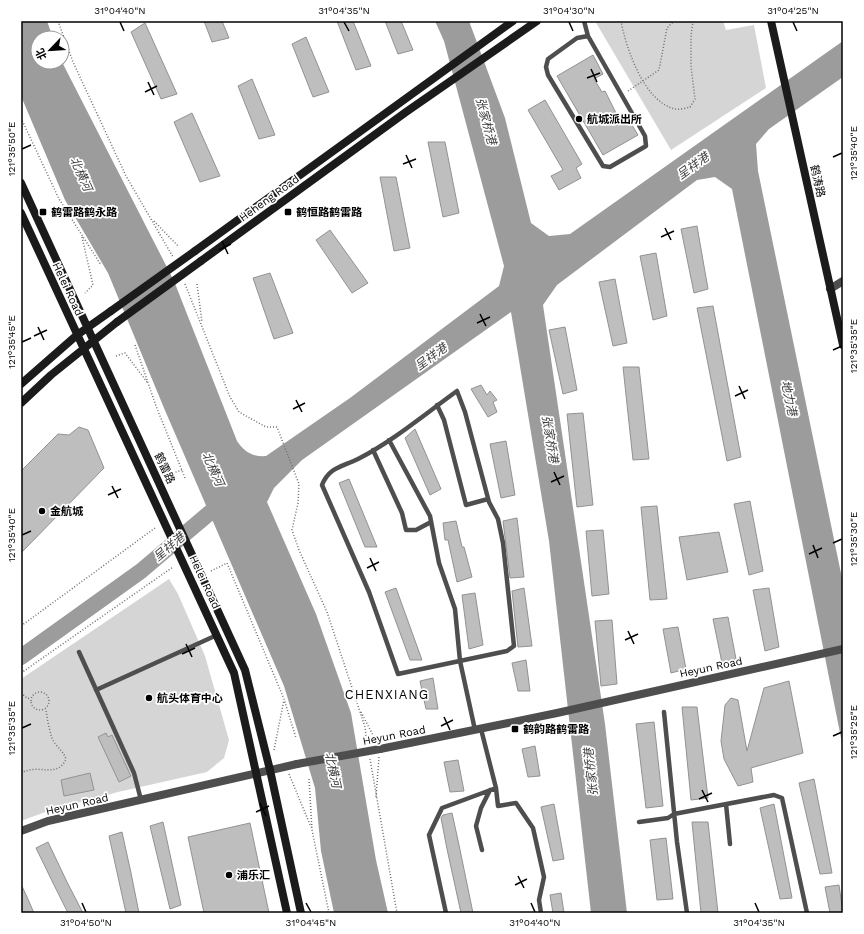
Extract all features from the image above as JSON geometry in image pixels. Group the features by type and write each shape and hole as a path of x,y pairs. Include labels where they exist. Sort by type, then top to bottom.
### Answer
{"street":[{"name":"Heheng Road","path":"21,384 77,335 513,21"},
{"name":"Heheng Road","path":"21,403 84,348 117,322 447,84 537,21"},
{"name":"鹤涛路","path":"771,21 843,345"},
{"name":"鹤雷路","path":"21,183 245,670 270,770 301,913"},
{"name":"Helei Road","path":"21,213 234,672 288,913"},
{"path":"830,289 843,281"},
{"name":"Heyun Road","path":"21,831 48,821 257,772 557,713 843,649"}],"lane":[{"path":"584,21 588,36 645,136 646,146 610,167 603,166 548,75 546,67 548,59 577,38 588,36"},
{"path":"457,391 467,420 488,499 498,519 503,542 514,646 507,651 398,674 369,592 322,485 326,474 373,450 437,405 457,391"},
{"path":"437,405 444,420 466,505 488,499"},
{"path":"389,440 431,522 439,564 455,609 460,661 478,729 496,788 498,806 516,803 533,828 544,876 540,900 541,913"},
{"path":"373,450 402,513 406,530 416,530 431,522"},
{"path":"96,690 217,635"},
{"path":"79,652 134,773 141,800"},
{"path":"664,712 674,814 687,913"},
{"path":"446,913 430,835 442,808 496,788"},
{"path":"482,850 476,826 481,808 490,790"},
{"path":"639,822 668,818 674,814 774,794 782,798 807,913"},
{"path":"726,804 730,844"}],"path":[{"path":"58,21 73,62 122,169 174,258"},
{"path":"621,21 624,36 636,69 660,101 676,110 690,107 695,99 691,66 691,36 693,21"},
{"path":"622,95 659,70 667,28 674,21"},
{"path":"21,118 59,199 100,265"},
{"path":"152,218 179,247"},
{"path":"82,235 93,285 85,293"},
{"path":"182,278 230,397 238,412 266,427 277,427 299,484 298,503 292,530 299,550 327,612 365,726 368,748"},
{"path":"197,284 202,326"},
{"path":"135,345 148,384 185,478"},
{"path":"116,356 125,353 148,384"},
{"path":"167,475 182,470"},
{"path":"21,626 155,528"},
{"path":"211,571 227,563 284,698 296,738"},
{"path":"21,673 173,567"},
{"path":"21,773 38,768 57,770 62,767 66,759 63,751 55,744 51,737 46,709 49,704 49,698 45,693 40,692 34,694 31,699 31,704 35,709 41,711 46,709"},
{"path":"21,693 27,698 31,699"},
{"path":"273,756 284,698"},
{"path":"359,707 380,749 376,801"},
{"path":"369,756 397,913"},
{"path":"286,766 312,830"},
{"path":"309,779 312,830 330,913"}],"shaded area":[{"path":"595,21 723,21 726,30 754,25 766,88 671,150"},
{"name":"航头体育中心","path":"169,579 178,594 205,656 229,740 224,758 207,772 118,792 48,811 21,821 21,679"}],"water":[{"path":"21,21 47,21 50,30 30,30 30,70 66,70 174,281 237,441 249,453 257,456 266,456 350,398 499,286 504,266 444,41 435,21 469,21 505,118 531,223 549,236 570,234 843,41 843,77 769,129 756,144 758,171 843,583 843,748 732,189 715,177 697,180 557,285 543,305 605,724 627,913 591,913 549,541 511,312 302,460 274,488 267,502 316,614 351,713 376,860 388,913 334,913 321,851 315,788 284,686 164,408 108,273 65,200 21,96"}],"building":[{"path":"204,21 222,21 229,38 212,42"},
{"path":"337,21 353,21 371,66 356,70"},
{"path":"385,21 401,21 413,50 398,54"},
{"path":"145,23 177,94 161,99 131,32"},
{"path":"306,37 329,92 313,97 292,44"},
{"path":"593,55 603,74 594,79 602,92 605,91 620,121 627,117 638,135 603,155 557,76"},
{"path":"252,79 275,135 259,139 238,86"},
{"path":"545,100 582,164 576,168 581,178 559,190 551,176 563,170 528,110"},
{"path":"192,113 220,176 200,182 174,122"},
{"path":"428,142 445,142 459,213 443,217"},
{"path":"380,177 396,177 410,248 394,251"},
{"path":"697,226 708,289 694,293 681,229"},
{"path":"330,230 368,283 352,293 316,240"},
{"path":"656,253 667,316 653,320 640,256"},
{"path":"270,273 293,333 274,339 253,278"},
{"path":"615,279 627,343 613,346 599,282"},
{"path":"713,306 741,457 727,461 697,308"},
{"path":"565,327 577,390 563,394 549,330"},
{"path":"623,367 639,367 649,459 633,460"},
{"path":"481,385 487,395 490,391 497,400 493,402 497,412 488,417 471,389"},
{"path":"583,413 593,505 577,507 567,414"},
{"name":"金航城","path":"79,427 88,430 104,468 21,553 21,471 58,434 69,435"},
{"path":"415,429 441,489 430,495 405,438"},
{"path":"506,441 515,495 501,498 490,444"},
{"path":"349,479 377,547 365,547 339,483"},
{"path":"750,501 763,571 749,575 734,504"},
{"path":"657,506 667,599 650,600 641,507"},
{"path":"517,518 524,577 510,578 503,521"},
{"path":"456,521 462,547 464,547 472,577 457,582 448,540 445,540 443,523"},
{"path":"603,530 609,594 592,596 586,531"},
{"path":"719,532 728,572 687,580 679,537"},
{"path":"396,588 422,660 410,660 385,592"},
{"path":"524,588 532,646 518,647 512,591"},
{"path":"769,588 779,647 765,651 753,590"},
{"path":"475,593 483,645 469,649 462,595"},
{"path":"728,617 736,659 722,663 713,619"},
{"path":"612,620 617,684 601,686 595,621"},
{"path":"678,627 686,669 671,673 663,629"},
{"path":"526,660 530,691 518,691 512,663"},
{"path":"433,678 438,709 426,709 420,681"},
{"path":"789,681 803,753 751,768 753,782 738,786 724,759 721,741 725,705 731,698 738,700 747,751 764,688"},
{"path":"682,707 697,707 708,798 691,800"},
{"path":"654,722 663,806 646,808 636,724"},
{"path":"106,733 108,737 112,735 131,776 119,782 98,737"},
{"path":"535,746 540,776 528,777 522,749"},
{"path":"458,760 464,791 450,792 444,762"},
{"path":"90,773 94,790 64,796 61,780"},
{"path":"814,779 832,873 820,874 799,783"},
{"path":"554,804 564,859 553,861 541,807"},
{"path":"774,804 792,898 780,899 760,808"},
{"path":"452,813 473,913 461,913 447,849 441,818 443,815"},
{"path":"163,822 181,905 170,909 150,826"},
{"path":"692,822 708,822 718,913 701,913"},
{"name":"浦乐汇","path":"250,823 269,913 204,913 188,837"},
{"path":"122,832 139,913 126,913 109,836"},
{"path":"666,838 673,899 657,900 650,840"},
{"path":"48,842 83,913 68,913 54,885 36,848"},
{"path":"21,884 27,897 34,913 21,913"},
{"path":"839,885 843,913 830,913 825,887"},
{"path":"561,893 564,913 553,913 550,895"}],"waterway":[{"name":"呈祥港","path":"21,657 141,571 226,499"}],"place":[{"name":"航城派出所","path":"579,119"},
{"name":"鹤雷路鹤永路","path":"43,212"},
{"name":"鹤恒路鹤雷路","path":"288,212"},
{"name":"金航城","path":"42,511"},
{"name":"航头体育中心","path":"149,698"},
{"name":"鹤韵路鹤雷路","path":"515,729"},
{"name":"浦乐汇","path":"229,875"}],"district":[{"name":"CHENXIANG","path":"387,694"}],"water label":[{"name":"张家桥港","path":"486,121"},
{"name":"北横河","path":"81,174"},
{"name":"地力港","path":"789,398"},
{"name":"张家桥港","path":"550,439"},
{"name":"北横河","path":"213,469"},
{"name":"北横河","path":"333,770"},
{"name":"张家桥港","path":"591,772"}]}
